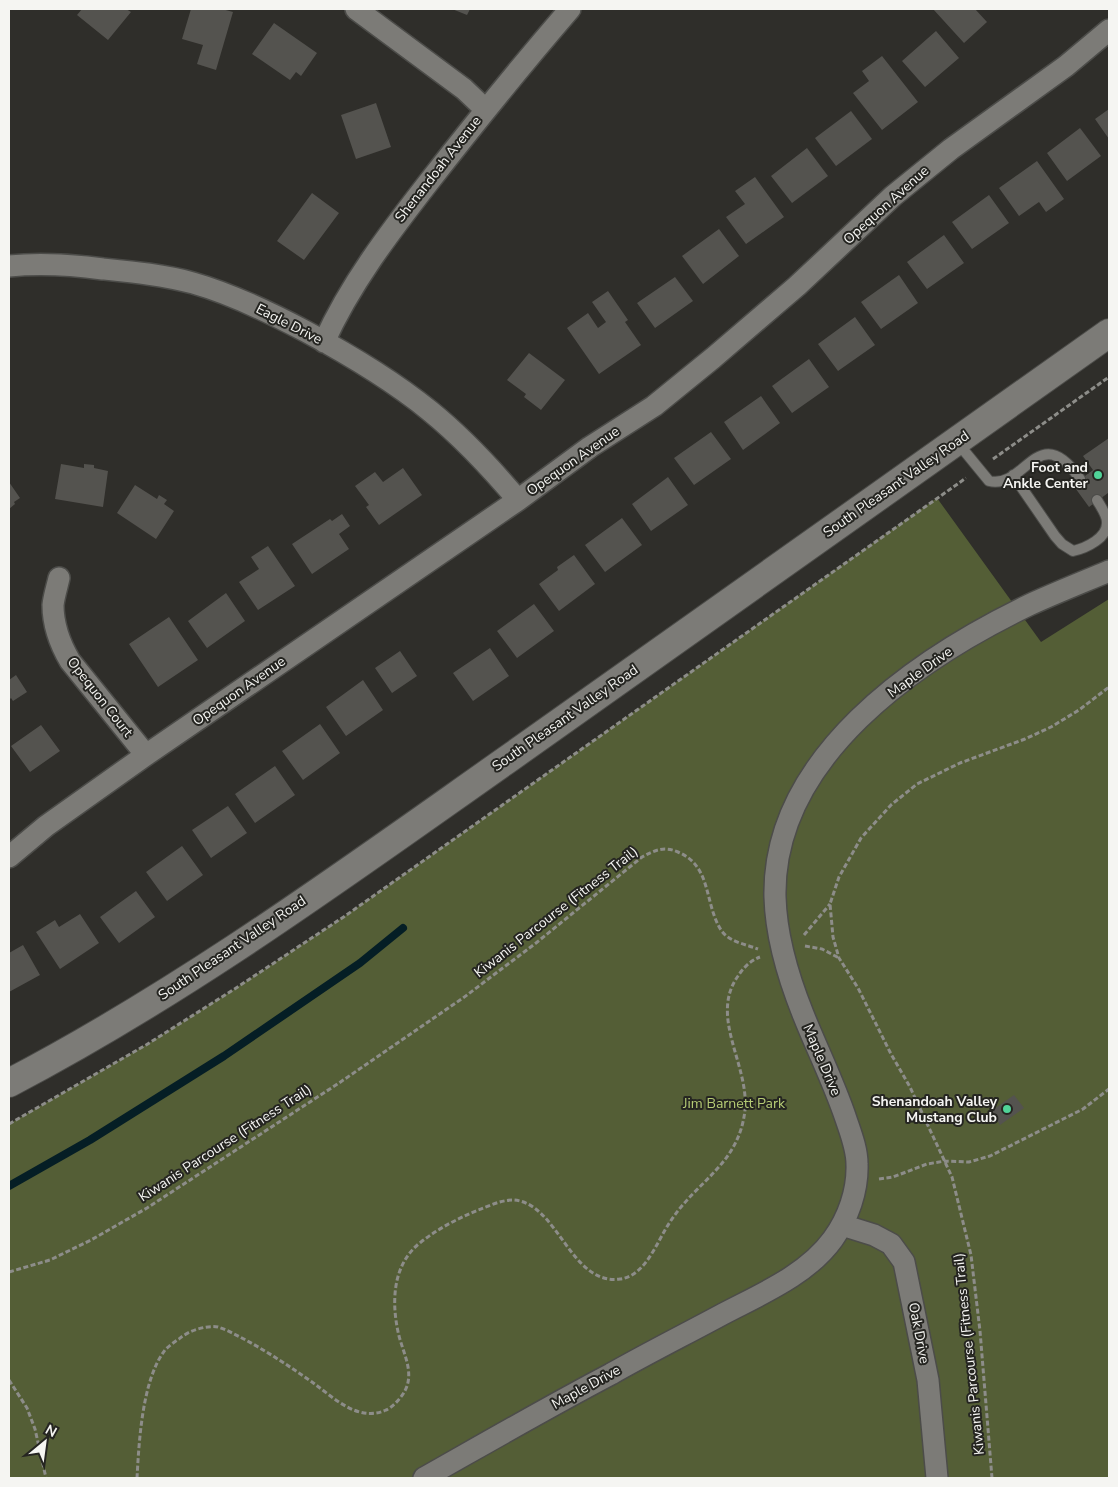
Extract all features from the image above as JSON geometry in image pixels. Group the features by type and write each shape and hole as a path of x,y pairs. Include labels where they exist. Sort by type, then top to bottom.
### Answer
{"main road":[{"name":"South Pleasant Valley Road","path":"9,1083 131,1015 222,957 444,804 1109,333"}],"street":[{"path":"356,9 464,89 485,109"},
{"name":"Shenandoah Avenue","path":"324,342 336,314 395,225 485,109 570,9"},
{"name":"Opequon Avenue","path":"9,857 46,826 146,755 518,500 668,394 797,286 893,196 950,149 1066,66 1109,30"},
{"name":"Eagle Drive","path":"9,266 79,266 144,274 193,283 224,293 270,313 324,342 392,384 429,410 464,441 518,500"},
{"name":"Maple Drive","path":"424,1478 608,1375 775,1287 805,1267 832,1241 842,1225 851,1204 856,1182 857,1161 853,1139 839,1098 802,1012 782,949 775,898 777,866 784,835 795,805 820,762 840,738 904,680 980,631 1031,604 1109,571"},
{"name":"Opequon Court","path":"59,578 53,605 60,644 70,661 146,755"},
{"name":"Oak Drive","path":"842,1225 874,1235 891,1244 904,1262 928,1380 938,1478"}],"lane":[{"path":"957,441 978,470 989,481 1002,482 1033,459 1048,455 1063,458 1080,479"},
{"path":"1013,475 1055,536 1062,544 1073,550 1082,549 1092,544 1107,527 1108,520 1097,500"}],"path":[{"path":"9,1124 146,1044 346,916 1109,377"},
{"name":"Kiwanis Parcourse (Fitness Trail)","path":"802,938 830,904 839,877 861,838 891,805 917,784 952,766 1025,739 1051,727 1079,710 1109,687"},
{"name":"Kiwanis Parcourse (Fitness Trail)","path":"9,1272 50,1260 91,1240 147,1208 339,1083 470,992 536,943 642,857 655,849 670,848 696,862 721,930 730,939 762,950"},
{"name":"Kiwanis Parcourse (Fitness Trail)","path":"830,904 833,937 839,958 858,988 891,1054 914,1094 952,1177 971,1255 980,1331 992,1478"},
{"path":"804,946 822,949 839,958"},
{"path":"137,1478 142,1414 156,1366 166,1349 184,1334 200,1328 218,1327 253,1344 312,1382 340,1403 358,1412 373,1413 387,1410 398,1401 408,1388 409,1374 395,1311 394,1292 404,1260 412,1249 434,1232 455,1220 499,1202 514,1200 528,1204 540,1212 574,1256 592,1272 604,1278 621,1279 644,1266 653,1254 672,1218 691,1196 713,1176 734,1147 741,1128 745,1108 743,1077 728,1025 727,999 733,983 742,971 755,958 762,956"},
{"path":"856,1182 893,1177 927,1164 969,1162 990,1156 1083,1109 1109,1089"},
{"path":"9,1380 27,1408 36,1429 46,1478"}],"green space":[{"name":"Jim Barnett Park","path":"937,498 1041,642 1109,599 1109,1478 9,1478 9,1124 146,1045 345,916"}],"building":[{"path":"82,9 126,9 131,12 108,40 77,15"},
{"path":"191,9 222,9 233,12 216,70 197,64 203,45 182,39"},
{"path":"452,9 470,9 467,15"},
{"path":"933,9 975,9 987,22 964,43"},
{"path":"274,23 317,53 301,76 296,72 290,80 252,54"},
{"path":"936,31 959,58 925,87 902,61"},
{"path":"882,56 918,102 882,130 853,93 869,81 862,71"},
{"path":"376,103 391,147 356,159 341,115"},
{"path":"1109,109 1109,139 1095,119"},
{"path":"851,111 872,139 836,166 815,138"},
{"path":"1080,128 1101,156 1067,181 1047,153"},
{"path":"807,148 828,176 792,203 771,176"},
{"path":"1037,161 1064,199 1046,212 1039,202 1019,216 999,188"},
{"path":"755,177 784,217 746,244 726,217 745,204 735,191"},
{"path":"312,193 339,213 304,260 277,241"},
{"path":"989,195 1009,223 972,249 952,222"},
{"path":"719,229 739,256 703,284 682,256"},
{"path":"944,235 964,263 927,289 907,262"},
{"path":"899,275 918,303 881,329 861,302"},
{"path":"675,277 693,301 655,328 637,303"},
{"path":"608,291 628,320 625,322 641,345 599,374 567,328 588,313 598,328 606,322 592,302"},
{"path":"855,317 875,345 838,371 818,344"},
{"path":"529,353 565,380 541,410 524,397 526,394 507,380"},
{"path":"809,359 829,387 792,413 772,386"},
{"path":"761,396 780,423 743,450 724,422"},
{"path":"711,432 731,459 694,485 674,458"},
{"name":"Foot and Ankle Center","path":"1109,438 1109,495 1108,493 1089,507 1073,485 1093,470 1083,456"},
{"path":"61,464 84,468 84,464 94,465 94,468 108,471 103,507 55,499"},
{"path":"403,468 422,495 379,525 366,507 369,505 355,486 375,472 383,482"},
{"path":"668,477 688,505 651,531 632,504"},
{"path":"9,482 20,498 9,509"},
{"path":"135,485 157,499 159,495 167,500 164,504 174,511 156,539 117,513"},
{"path":"342,514 350,526 339,534 349,549 312,574 292,544 330,519 332,521"},
{"path":"622,518 642,545 605,572 585,545"},
{"path":"268,546 295,586 258,610 239,582 259,569 251,557"},
{"path":"574,555 595,584 559,611 539,584 558,570 557,567"},
{"path":"226,593 245,621 207,648 188,621"},
{"path":"534,604 554,631 517,658 497,631"},
{"path":"169,617 198,660 158,687 129,644"},
{"path":"490,648 509,676 473,701 453,673"},
{"path":"400,651 417,676 392,693 375,668"},
{"path":"16,675 27,692 13,701 11,698 9,700 9,680"},
{"path":"363,680 383,710 346,736 326,707"},
{"path":"320,724 340,753 303,780 282,751"},
{"path":"41,725 60,751 30,772 11,746"},
{"path":"275,766 295,795 255,823 235,794"},
{"path":"228,806 247,833 211,858 192,830"},
{"path":"182,846 203,875 167,901 146,872"},
{"path":"136,891 155,917 119,943 100,917"},
{"path":"80,914 99,943 60,969 36,932 55,920 59,927"},
{"path":"23,945 40,975 9,992 9,953"},
{"name":"Shenandoah Valley Mustang Club","path":"1014,1095 1024,1108 1000,1125 991,1111"}],"waterway":[{"path":"9,1186 90,1140 224,1056 360,963 403,928"}],"place":[{"name":"Foot and Ankle Center","path":"1098,475"},
{"name":"Shenandoah Valley Mustang Club","path":"1007,1109"}]}
